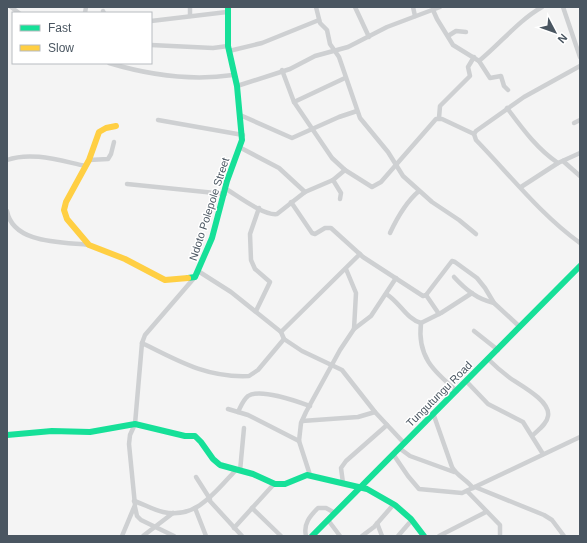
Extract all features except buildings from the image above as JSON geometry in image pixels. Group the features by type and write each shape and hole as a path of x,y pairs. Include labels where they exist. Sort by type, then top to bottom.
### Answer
{"street":[{"path":"190,7 190,16"},
{"path":"316,7 319,20 329,33 334,52 339,57 357,111 388,152 395,165 403,176 419,191 476,234"},
{"path":"355,7 369,37"},
{"path":"413,7 415,16"},
{"path":"237,86 297,66 315,56 334,52 369,37 387,27 440,7"},
{"path":"479,61 494,49 534,9 542,7"},
{"path":"563,7 578,46 580,57"},
{"path":"152,21 228,9"},
{"name":"Ndoto Polepole Street","path":"116,126 101,130 88,163 66,202 64,210 70,225 89,245 125,259 157,277 165,280 195,277 212,238 234,160 241,148 243,135 237,86 233,75 228,48 228,9"},
{"path":"433,10 437,20 453,45 479,61 490,78 502,77 504,86 508,90"},
{"path":"152,45 228,48 262,43 319,20"},
{"path":"448,36 456,31 466,32"},
{"path":"439,118 440,106 470,76 468,67 474,57"},
{"path":"114,64 168,76 214,78 233,75"},
{"path":"474,134 476,130 507,108 560,76 580,66"},
{"path":"282,70 294,102 332,158 345,170 368,185 374,187 431,123 439,118"},
{"path":"294,102 345,78"},
{"path":"507,108 530,137 558,163"},
{"path":"240,115 259,122 292,138 339,117 357,111"},
{"path":"439,118 474,134 476,140 557,225 580,242"},
{"path":"158,120 243,135"},
{"path":"574,123 580,120"},
{"path":"7,160 32,156 88,163 108,159 114,142"},
{"path":"241,148 279,168 305,192"},
{"path":"520,187 558,163 580,153"},
{"path":"563,161 580,176"},
{"path":"127,184 226,191 259,208 273,214 277,214 305,192 333,180 345,170"},
{"path":"333,180 341,193 340,199"},
{"path":"390,233 397,218 410,200 419,191"},
{"path":"291,202 312,233 315,234 325,228 331,228 360,254 381,270 423,296 426,295 439,314"},
{"path":"256,311 270,282 255,269 251,260 250,234 259,208"},
{"path":"7,211 9,221 20,231 37,238 89,245"},
{"path":"281,332 360,254"},
{"path":"426,295 452,261 455,262 477,278 485,288 494,304 520,327"},
{"name":"Tungutungu Road","path":"315,535 433,413 467,382 580,266"},
{"path":"346,268 356,293 354,329"},
{"path":"198,271 231,292 256,311 281,332 284,338 302,351 342,370 410,456 454,472 466,479 474,487 544,515 552,520 564,536"},
{"path":"122,536 134,506 129,444 130,436 135,424 142,343 145,335 195,277"},
{"path":"454,277 481,300 494,304"},
{"path":"310,475 299,441 302,421 332,364 354,329 370,316 396,278"},
{"path":"386,294 398,302 414,320 421,323 439,314 472,293"},
{"path":"421,323 421,346 425,357 440,377 457,391"},
{"path":"474,331 498,350"},
{"path":"142,343 182,362 215,375 243,377 249,376 258,370 284,338"},
{"path":"488,360 509,377 532,392 546,405 548,411 546,421 533,435"},
{"path":"467,382 488,404 523,422 533,435 543,454"},
{"path":"238,412 247,396 255,393 292,399 310,406"},
{"path":"228,409 268,424 299,441"},
{"path":"302,421 358,417 375,412"},
{"path":"433,413 454,472"},
{"path":"7,435 52,431 90,432 135,424 185,436 195,436 204,445 215,462 238,471 254,474 274,484 283,485 303,475 310,475 319,480 361,487 394,504 424,536"},
{"path":"343,483 341,468 346,460 387,425"},
{"path":"134,501 161,512 173,513 188,511 209,499 238,471 244,428"},
{"path":"393,454 419,489 440,490 457,494 467,491 580,437"},
{"path":"196,477 209,499 242,536"},
{"path":"234,528 274,484"},
{"path":"467,491 500,525 500,536"},
{"path":"362,536 377,523 394,504"},
{"path":"134,506 139,518 153,527 162,529 174,536"},
{"path":"195,508 206,536"},
{"path":"252,508 281,536"},
{"path":"306,536 306,524 310,516 318,508 326,508 335,513"},
{"path":"440,536 486,512"},
{"path":"143,536 173,513"},
{"path":"328,520 340,536"},
{"path":"398,536 411,521"},
{"path":"377,523 382,536"}],"traffic: fast":[{"path":"188,278 195,277 212,238 227,181 242,140 237,86 228,46 228,7"},
{"path":"312,536 580,266"},
{"path":"7,435 52,431 90,432 135,424 185,436 195,436 213,459 220,465 253,474 275,484 285,484 307,475 367,489 395,505 411,519 424,536"}],"traffic: slow":[{"path":"116,126 106,128 99,132 89,160 66,202 64,210 67,219 89,245 125,259 165,280 188,278"}]}
